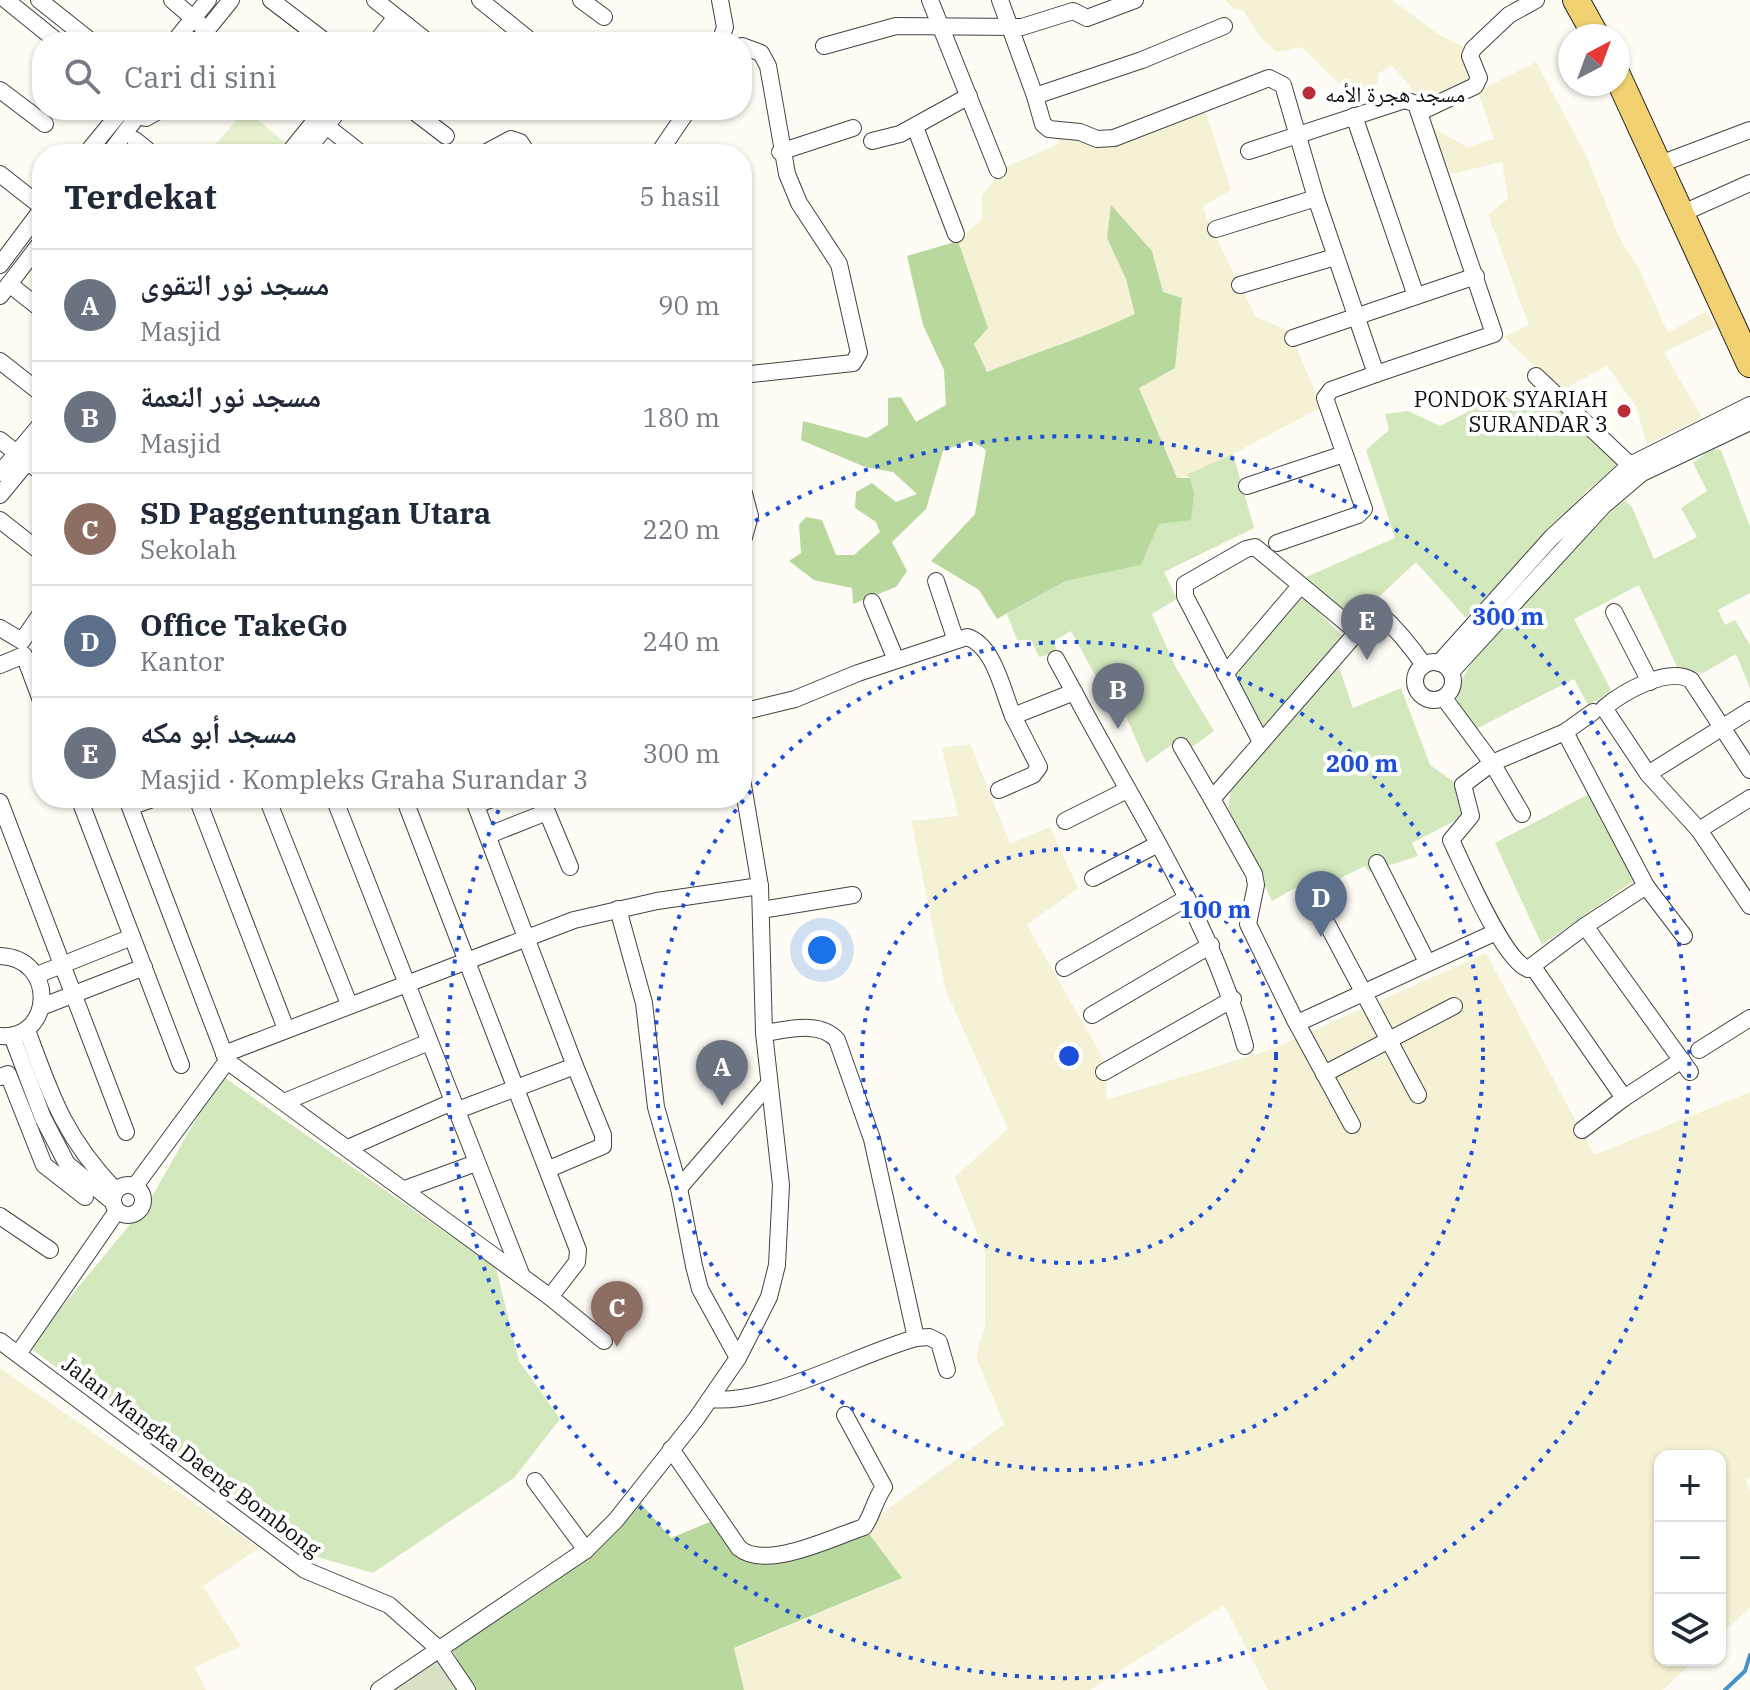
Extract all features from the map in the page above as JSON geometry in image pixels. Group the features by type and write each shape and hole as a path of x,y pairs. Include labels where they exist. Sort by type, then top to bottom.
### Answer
{"main road":[{"path":"1576,0 1589,24"},
{"path":"1627,96 1750,364"}],"street":[{"path":"6,0 46,32"},
{"path":"39,0 79,32"},
{"path":"172,0 194,18 200,32"},
{"path":"182,32 208,0"},
{"path":"205,32 231,0"},
{"path":"271,0 313,32"},
{"path":"375,0 415,32"},
{"path":"480,0 520,32"},
{"path":"581,0 604,17"},
{"path":"720,0 724,32"},
{"path":"930,0 998,170"},
{"path":"1000,0 1043,124 1049,129 1106,140 1272,78 1283,85 1316,198 1376,374"},
{"path":"824,46 896,26 1037,25 1070,6 1087,18 1135,0"},
{"path":"1420,112 1475,86 1479,78 1470,56 1473,49 1509,15 1536,0"},
{"path":"388,32 401,21"},
{"path":"397,32 401,21"},
{"path":"1035,96 1142,60 1224,26"},
{"path":"752,50 761,53 768,66 780,152 799,203 839,264 859,353 853,363 752,374"},
{"path":"0,90 32,114"},
{"path":"872,141 915,127 969,96"},
{"path":"1249,151 1405,100 1416,104 1494,334 1376,374 1326,395 1363,504 1362,512 1277,543"},
{"path":"1354,116 1416,296"},
{"path":"40,120 45,124"},
{"path":"96,144 120,120"},
{"path":"113,144 124,120"},
{"path":"296,144 315,120"},
{"path":"308,144 317,120"},
{"path":"323,120 350,144"},
{"path":"425,120 446,136"},
{"path":"664,144 678,120"},
{"path":"915,127 956,234"},
{"path":"780,152 853,128"},
{"path":"1660,164 1750,130"},
{"path":"502,144 511,139 521,144"},
{"path":"135,140 140,144"},
{"path":"0,174 32,208"},
{"path":"1683,213 1750,183"},
{"path":"1216,229 1316,198"},
{"path":"0,265 32,226"},
{"path":"32,254 4,290 32,305"},
{"path":"1240,285 1335,257"},
{"path":"1293,338 1476,276"},
{"path":"0,361 32,386"},
{"path":"1536,376 1630,465"},
{"path":"1421,667 1445,667 1603,506 1632,481 1739,421 1750,405"},
{"path":"1445,667 1552,537 1630,465 1739,421"},
{"path":"0,440 32,465"},
{"path":"0,495 32,440"},
{"path":"0,473 32,450"},
{"path":"1247,486 1344,454"},
{"path":"0,520 32,545"},
{"path":"1260,740 1185,596 1185,584 1251,547 1259,549 1356,631"},
{"path":"936,581 955,638"},
{"path":"1225,674 1300,586"},
{"path":"872,602 896,660"},
{"path":"1614,612 1650,682"},
{"path":"1212,799 1260,740 1372,615 1380,614 1396,625 1424,665 1414,680 1420,695 1429,700 1444,698 1453,684 1445,667"},
{"path":"0,628 22,641 32,626"},
{"path":"752,710 795,699 955,638 973,639 984,648 1039,767 1033,775 999,790"},
{"path":"0,665 24,655 32,676"},
{"path":"1056,659 1211,945 1233,999 1245,1046"},
{"path":"1750,770 1691,680 1672,674 1650,682 1604,708 1648,774 1699,830 1750,906"},
{"path":"1013,716 1074,692"},
{"path":"1444,698 1492,763 1522,814"},
{"path":"1648,774 1750,710"},
{"path":"1593,712 1565,732 1492,763 1463,785 1471,816 1451,839 1496,932 1520,966 1533,967 1585,926 1646,886"},
{"path":"1565,732 1646,886 1684,936"},
{"path":"1181,746 1254,874 1256,885 1248,924 1352,1125"},
{"path":"1065,821 1127,790"},
{"path":"1699,830 1750,798"},
{"path":"0,802 126,1132"},
{"path":"83,808 181,1065"},
{"path":"130,808 226,1058 522,1275 604,1341"},
{"path":"201,808 286,1029"},
{"path":"271,808 349,1004"},
{"path":"338,808 522,1275"},
{"path":"408,808 579,1253 577,1262 550,1297"},
{"path":"477,808 603,1135 603,1146 549,1169"},
{"path":"379,1690 586,1550 616,1520 710,1399 738,1358 769,1297 777,1265 781,1185 778,1133 764,1033 760,886 747,808"},
{"path":"489,835 547,812 570,867"},
{"path":"1093,878 1158,844"},
{"path":"1377,863 1427,962"},
{"path":"135,1186 226,1058 286,1029 528,936 618,909 760,886"},
{"path":"1308,888 1418,1095"},
{"path":"761,910 853,895"},
{"path":"1064,968 1187,898"},
{"path":"618,909 644,1003 656,1107 679,1188 700,1289 738,1358"},
{"path":"1582,1130 1624,1098 1686,1066 1585,926"},
{"path":"1295,1020 1302,1021 1361,991 1496,932"},
{"path":"37,975 132,937"},
{"path":"1092,1015 1211,945"},
{"path":"0,956 26,963 37,975 42,991 41,1007"},
{"path":"18,1354 115,1201 124,1184 135,1186 142,1194 142,1204 136,1213 126,1215 115,1201 82,1154 51,1115 13,1034 41,1007 144,967"},
{"path":"1533,967 1624,1098"},
{"path":"1104,1072 1233,999"},
{"path":"1324,1074 1454,1006"},
{"path":"1699,1050 1748,1025"},
{"path":"764,1033 812,1028 828,1032 837,1040 872,1139 916,1338"},
{"path":"284,1102 429,1042"},
{"path":"348,1148 454,1107 575,1066"},
{"path":"0,1077 8,1074 44,1165 85,1197"},
{"path":"679,1188 769,1084"},
{"path":"405,1189 476,1163"},
{"path":"0,1216 50,1250"},
{"path":"710,1399 730,1402 763,1393 916,1338 929,1337 939,1342 947,1370"},
{"name":"Jalan Mangka Daeng Bombong","path":"0,1341 305,1570 378,1598 440,1650 467,1690"},
{"path":"671,1449 742,1551 758,1557 777,1556 868,1523 873,1500 884,1487 845,1415"},
{"path":"535,1481 586,1550"}],"shaded area":[{"path":"1225,0 1392,0 1439,35 1464,47 1472,79 1445,93 1420,99 1392,65 1378,74 1377,84 1350,95 1302,47 1277,52 1261,38 1243,10 1233,8"},
{"path":"1536,62 1586,155 1621,241 1638,267 1668,333 1706,311 1717,327 1664,352 1702,418 1647,445 1636,406 1607,366 1560,391 1504,337 1529,325 1488,214 1508,199 1502,162 1451,174 1432,127 1467,147 1494,139 1478,91"},
{"path":"1204,106 1231,190 1203,206 1208,221 1256,317 1289,331 1322,407 1208,467 1177,479 1139,388 1163,292 1152,251 1112,206 1107,238 1126,279 1136,314 1088,336 1063,342 1033,357 986,372 974,343 958,241 982,219 982,195 1006,167 1059,144 1059,135 1079,130 1098,145"},
{"path":"970,744 1010,844 1050,827 1078,888 1027,925 1107,1065 1106,1100 1270,1050 1486,953 1594,1155 1750,1092 1750,1476 1746,1482 1750,1492 1750,1607 1726,1630 1726,1450 1654,1450 1654,1666 1688,1666 1663,1690 1268,1690 1224,1605 1090,1690 744,1690 734,1649 901,1579 864,1527 1004,1424 976,1357 985,1327 985,1253 955,1177 1008,1129 946,991 911,821 958,816 942,748"},
{"path":"0,1368 259,1548 203,1586 241,1646 195,1667 206,1690 0,1690"}],"green space":[{"path":"236,120 258,120 288,144 216,144"},
{"path":"1111,205 1152,251 1163,292 1182,298 1175,368 1139,388 1177,478 1190,478 1194,493 1191,520 1159,524 1141,565 1066,581 997,619 979,590 931,561 975,514 986,450 970,440 943,451 926,509 892,542 907,571 896,587 853,604 852,588 814,580 789,561 801,553 799,525 806,517 822,520 836,555 854,555 880,532 876,522 855,508 856,492 872,483 896,502 917,494 893,472 865,467 801,440 803,421 867,438 888,425 888,398 901,397 916,422 946,405 944,370 923,325 907,256 958,241 988,328 974,344 987,372 1135,314 1126,279 1107,238"},
{"path":"1503,394 1525,410 1552,399 1624,462 1589,489 1466,618 1416,562 1350,624 1306,577 1395,538 1366,450 1389,430 1385,414 1408,411 1440,426"},
{"path":"1711,449 1721,450 1750,527 1750,593 1718,610 1725,625 1735,620 1750,645 1750,688 1736,654 1703,673 1678,669 1639,585 1574,619 1612,692 1588,705 1574,679 1474,730 1454,694 1471,663 1598,522 1625,500 1632,507 1654,559 1697,537 1681,508 1707,491 1693,463"},
{"path":"1233,454 1254,528 1164,572 1177,599 1152,614 1175,666 1214,731 1191,748 1183,737 1146,763 1121,704 1114,710 1071,631 1054,641 1057,653 1039,657 1031,640 1017,640 1007,614 1066,581 1141,565 1159,524 1190,478 1186,475"},
{"path":"1301,594 1343,637 1262,728 1234,675"},
{"path":"1338,664 1353,708 1401,688 1430,765 1454,782 1462,817 1412,843 1418,856 1369,872 1365,866 1316,890 1309,880 1272,901 1228,808 1231,788"},
{"path":"1589,794 1635,880 1542,945 1495,843"},
{"path":"221,1075 496,1268 519,1361 560,1419 514,1478 373,1573 300,1552 29,1347 150,1200"},
{"path":"640,1502 671,1538 722,1517 758,1560 864,1527 902,1578 734,1648 744,1690 474,1690 451,1648"},
{"path":"436,1659 445,1666 459,1690 385,1690"}],"waterway":[{"path":"1725,1690 1745,1671 1750,1655"}],"place":[{"name":"مسجد هجرة الأمه","path":"1309,93"},
{"name":"PONDOK SYARIAH SURANDAR 3","path":"1624,411"},
{"name":"مسجد أبو مكه","path":"1367,660"},
{"name":"مسجد نور النعمة","path":"1118,729"},
{"name":"Office TakeGo","path":"1321,937"},
{"name":"مسجد نور التقوى","path":"722,1106"},
{"name":"SD Paggentungan Utara","path":"617,1347"}]}
